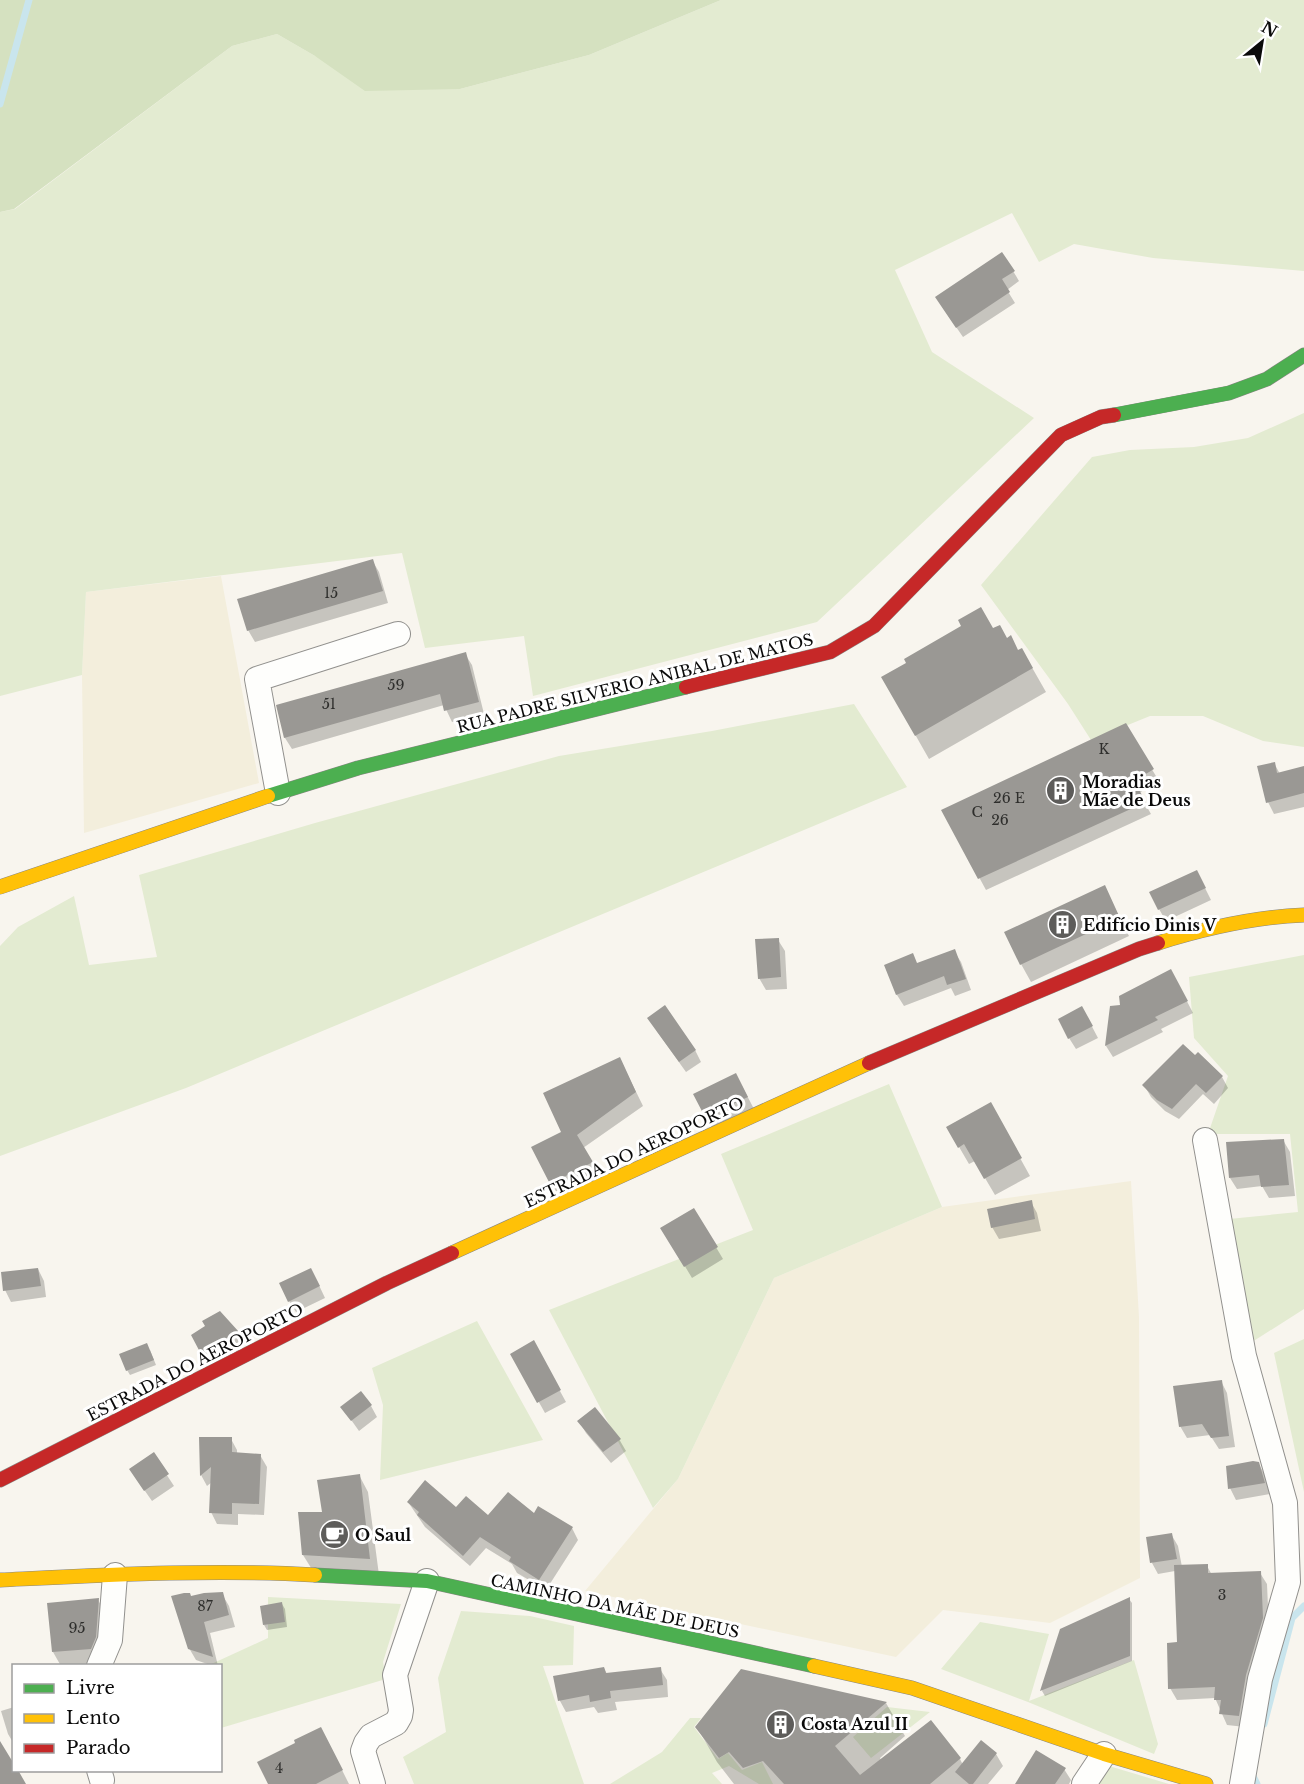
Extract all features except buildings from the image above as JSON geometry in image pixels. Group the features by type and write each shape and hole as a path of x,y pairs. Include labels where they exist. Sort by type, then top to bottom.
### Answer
{"street":[{"name":"RUA PADRE SILVERIO ANIBAL DE MATOS","path":"0,887 358,768 830,652 874,626 1061,435 1101,417 1229,393 1267,380 1304,355"},
{"path":"278,793 256,679 398,634"},
{"name":"ESTRADA DO AEROPORTO","path":"0,1480 387,1282 830,1080 1139,949 1203,929 1274,916 1304,915"},
{"path":"1205,1140 1244,1356 1285,1503 1288,1582 1260,1679 1242,1784"},
{"name":"CAMINHO DA MÃE DE DEUS","path":"0,1580 115,1575 280,1573 427,1581 912,1688 1104,1754 1206,1784"},
{"path":"99,1664 110,1640 115,1575"},
{"path":"373,1784 363,1751 371,1736 396,1723 400,1716 395,1675 427,1581"},
{"path":"1084,1784 1104,1754"}],"shaded area":[{"path":"221,576 259,783 84,833 82,675 86,592"},
{"path":"1131,1181 1139,1317 1140,1578 1050,1623 943,1610 896,1657 585,1591 678,1479 774,1278 942,1207"}],"green space":[{"path":"0,0 721,0 589,55 460,89 365,91 315,56 277,34 232,46 14,209 0,212"},
{"path":"721,0 1304,0 1304,271 1153,258 1074,244 1039,262 1012,213 895,270 932,352 1034,418 817,622 533,696 524,636 425,648 402,553 86,592 82,675 0,696 0,212 15,209 232,46 277,34 315,56 460,89 589,55"},
{"path":"1304,413 1304,747 1263,741 1203,716 1150,716 1091,740 1068,704 981,585 1092,457 1130,450 1194,447 1248,438"},
{"path":"854,704 907,787 186,1088 0,1156 0,946 18,927 74,896 89,965 157,957 139,875 315,823 559,756 712,731"},
{"path":"1304,955 1304,1309 1249,1344 1229,1219 1298,1212 1290,1134 1208,1134 1228,1076 1194,1038 1189,977"},
{"path":"889,1084 942,1207 774,1278 678,1479 653,1508 549,1310 753,1230 721,1154"},
{"path":"477,1321 543,1440 380,1480 383,1405 372,1368"},
{"path":"1304,1339 1304,1492 1274,1353"},
{"path":"268,1597 401,1604 383,1662 386,1679 222,1728 222,1664 211,1664 268,1638"},
{"path":"461,1611 530,1616 574,1626 573,1665 543,1666 584,1784 414,1784 403,1757 446,1732 438,1678"},
{"path":"980,1622 1049,1634 1029,1701 1134,1660 1158,1744 1154,1754 941,1669"},
{"path":"887,1707 930,1712 871,1758 853,1737"},
{"path":"690,1718 701,1718 694,1727 718,1759 728,1753 742,1770 762,1762 773,1784 759,1784 729,1766 712,1773 722,1784 610,1784 662,1752"},
{"path":"1109,1766 1169,1784 1099,1784"}],"waterway":[{"path":"0,104 29,0"},
{"path":"1264,1724 1292,1618 1304,1606"},
{"path":"1251,1772 1257,1784"}],"traffic: fast":[{"path":"1114,415 1229,393 1267,379 1304,355"},
{"path":"268,796 358,768 686,687"},
{"path":"315,1575 427,1581 814,1666"}],"traffic: slow":[{"path":"0,887 268,796"},
{"path":"1158,943 1230,924 1304,915"},
{"path":"452,1253 869,1063"},
{"path":"0,1580 197,1573 315,1575"},
{"path":"814,1666 912,1688 1104,1754 1206,1784"}],"traffic: jam":[{"path":"686,687 830,652 874,626 1061,435 1101,417 1114,415"},
{"path":"869,1063 1158,943"},
{"path":"0,1480 387,1283 452,1253"}],"place":[{"name":"Moradias Mãe de Deus","path":"1061,791"},
{"name":"Edifício Dinis V","path":"1062,925"},
{"name":"O Saul","path":"334,1535"},
{"name":"Costa Azul II","path":"780,1724"}]}
